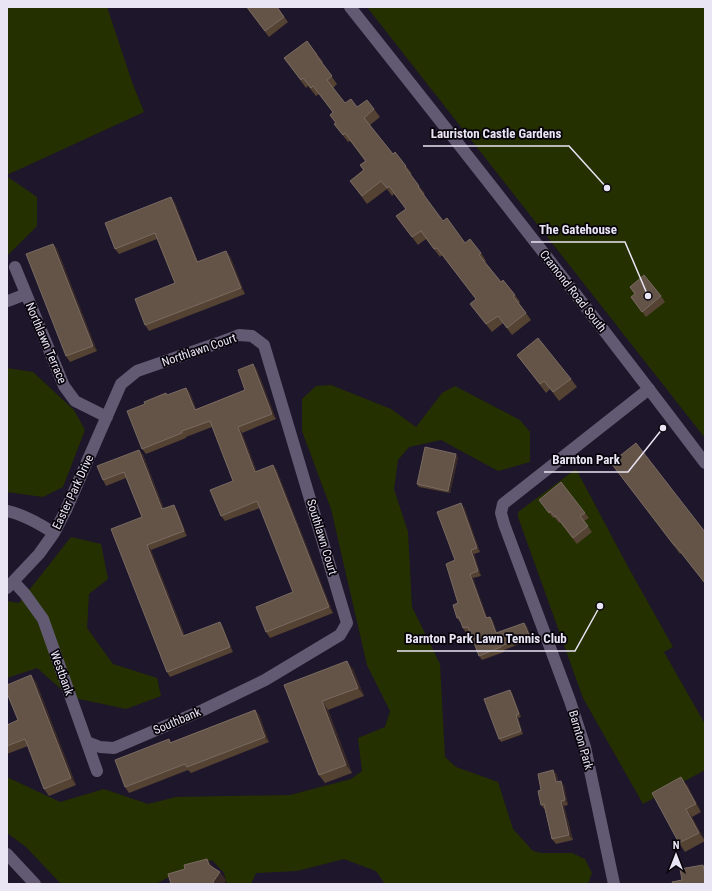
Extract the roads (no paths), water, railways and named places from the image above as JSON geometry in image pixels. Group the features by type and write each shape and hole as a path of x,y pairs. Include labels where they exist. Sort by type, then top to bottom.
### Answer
{"street":[{"name":"Cramond Road South","path":"350,7 454,137 649,388 705,463"},
{"name":"Northlawn Terrace","path":"15,267 64,386 76,401 107,417"},
{"name":"Northlawn Terrace","path":"8,300 26,294"},
{"name":"Northlawn Court","path":"121,384 137,371 239,335 252,336 264,345 296,451"},
{"name":"Easter Park Drive","path":"10,585 39,554 54,533 66,510 121,384"},
{"name":"Barnton Park","path":"614,884 585,747 570,701 510,542 501,513 503,504 649,388"},
{"name":"Southlawn Court","path":"296,451 347,623"},
{"path":"7,511 14,512 44,526 54,533"},
{"name":"Westbank","path":"10,585 26,594 43,619 97,771"},
{"name":"Southbank","path":"87,742 114,748 203,710 265,680 340,635 347,623"},
{"path":"7,854 35,884"}],"place":[{"name":"Lauriston Castle Gardens","path":"607,188"},
{"name":"The Gatehouse","path":"648,296"},
{"name":"Barnton Park","path":"663,428"},
{"name":"Barnton Park Lawn Tennis Club","path":"600,606"}]}
